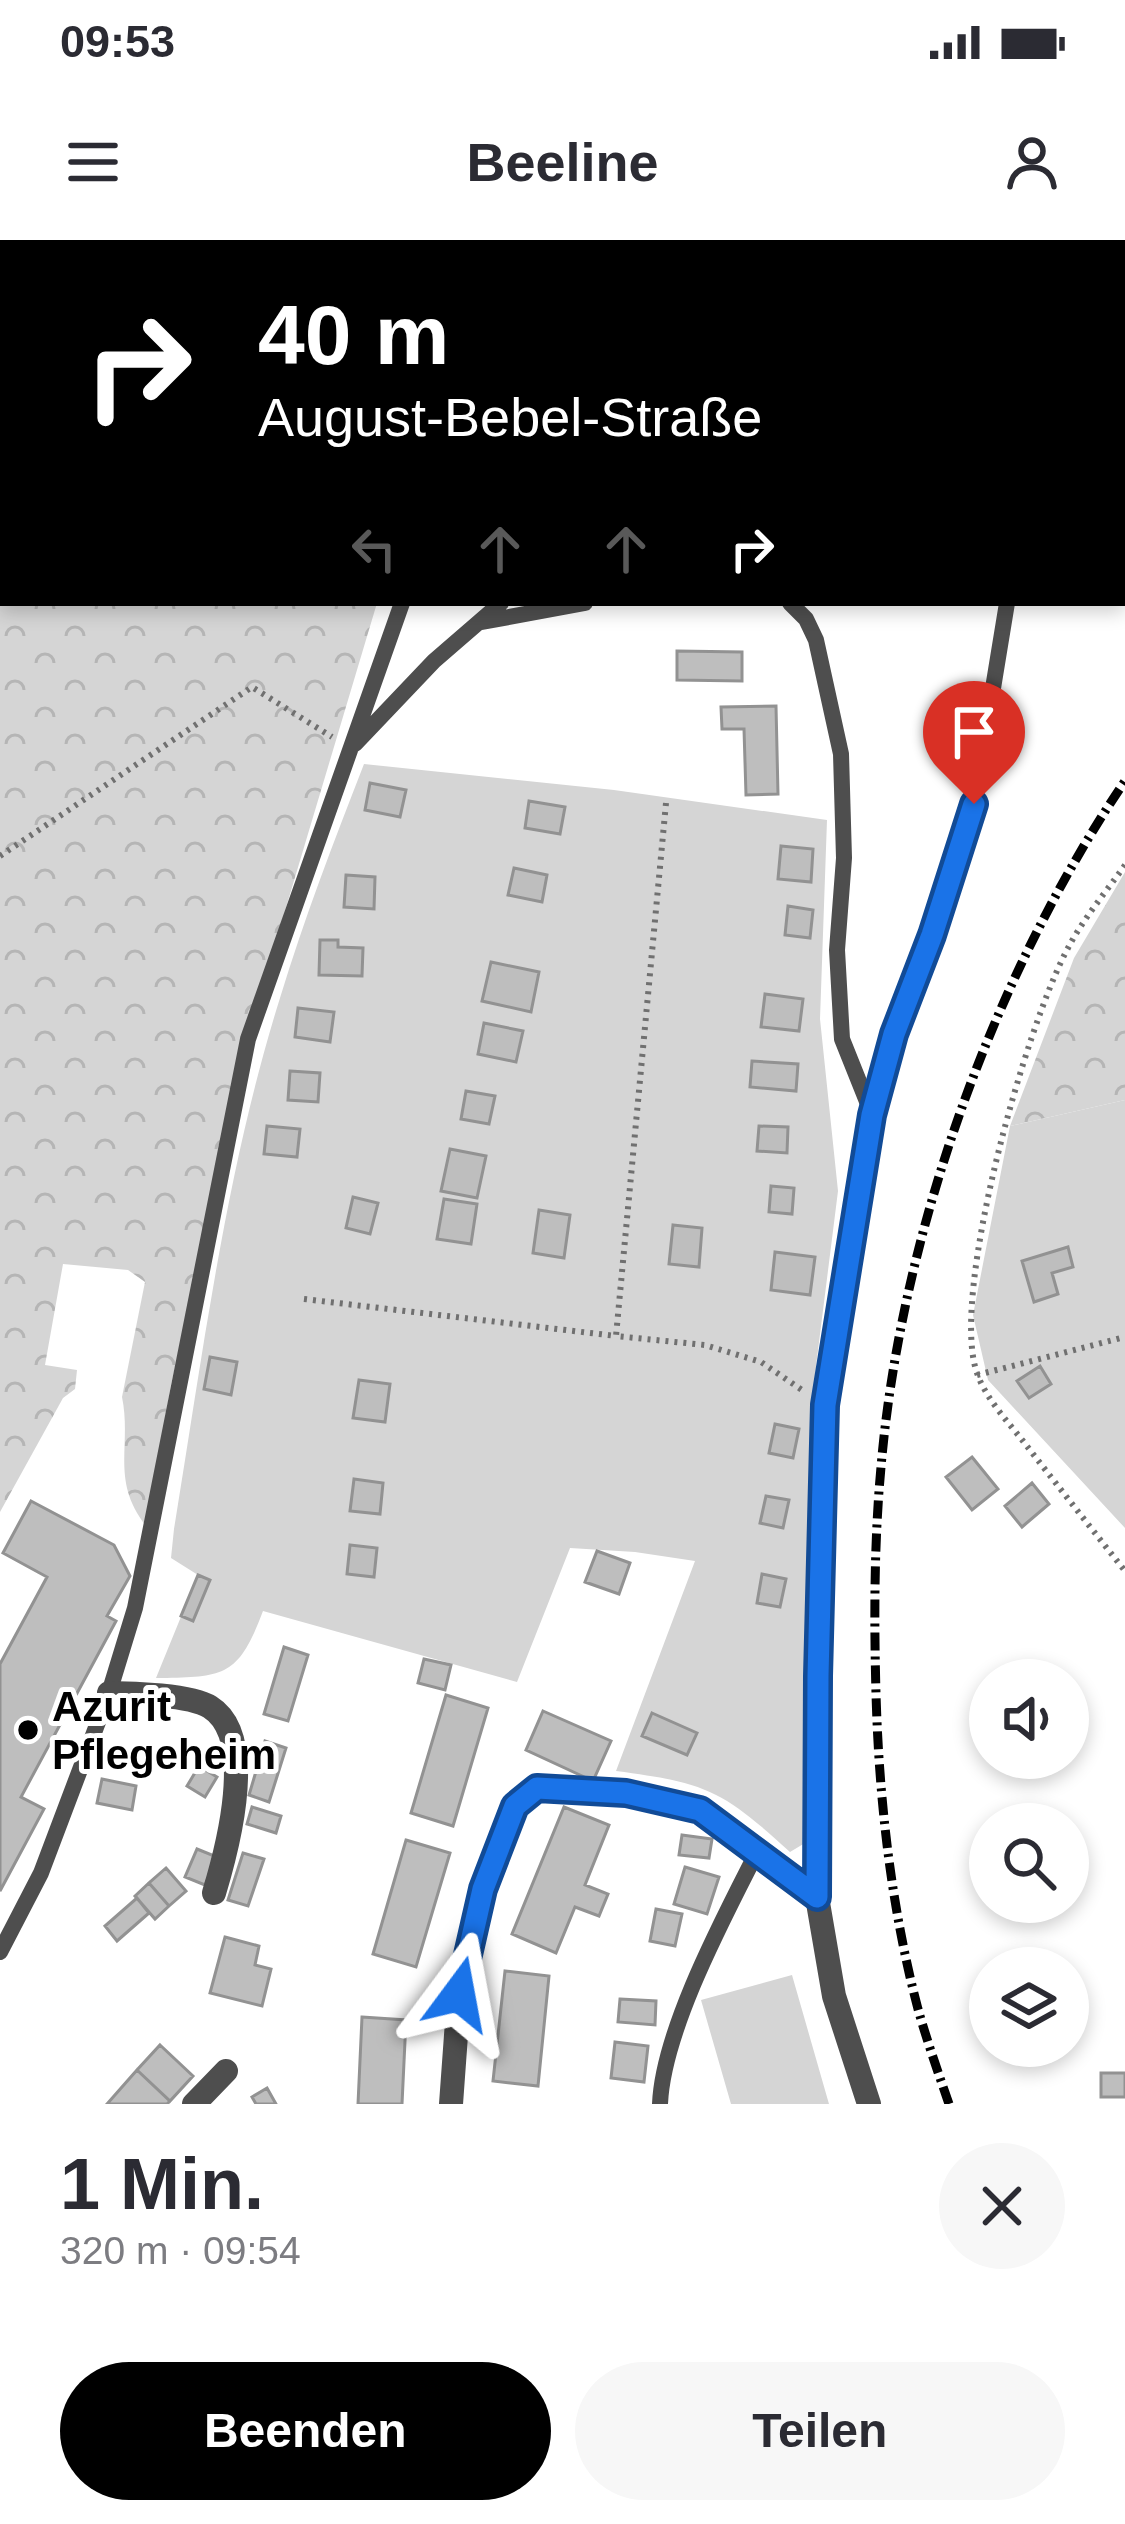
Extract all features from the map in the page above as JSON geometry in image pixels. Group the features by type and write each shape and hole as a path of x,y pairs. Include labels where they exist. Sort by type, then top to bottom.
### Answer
{"street":[{"path":"869,2104 834,1996 817,1897 825,1405 872,1115 894,1034 974,804"},
{"path":"109,1693 206,1704 224,1718 234,1742 231,1838 214,1893"},
{"path":"451,2104 459,1994 483,1889 515,1806 537,1788 626,1793 700,1810 817,1897"},
{"path":"194,2104 226,2071"}],"lane":[{"path":"0,1952 41,1873 109,1693 149,1550 248,1039 402,606"},
{"path":"350,749 434,661 498,606"},
{"path":"482,622 569,606"},
{"path":"793,606 816,640 841,754 844,858 837,950 842,1040 872,1115"},
{"path":"974,804 1007,606"},
{"path":"660,2104 661,2072 715,1936 757,1852"}],"path":[{"path":"0,856 252,687 350,749"},
{"path":"616,1336 666,803"},
{"path":"1125,865 1068,946 1042,1006 1016,1086 977,1255 968,1330 977,1375 1004,1417 1125,1571"},
{"path":"304,1299 705,1345 761,1362 825,1405"},
{"path":"977,1375 1125,1337"}],"green space":[{"path":"0,606 376,606 247,1038 171,1385 146,1526 125,1478 122,1397 145,1282 128,1270 63,1264 45,1365 77,1370 75,1389 63,1398 0,1512"},
{"path":"364,764 614,790 827,820 820,1019 838,1191 816,1366 807,1532 805,1843 790,1852 712,1793 672,1780 616,1771 695,1561 570,1548 517,1682 263,1611 245,1649 226,1669 156,1678 198,1575 171,1558 174,1529 245,1129 289,968"},
{"path":"1125,872 1125,1100 1010,1126 1074,958"},
{"path":"1125,1100 1125,1528 988,1380 973,1315 1010,1126"},
{"path":"792,1975 829,2104 731,2104 701,2000"}],"building":[{"path":"677,651 742,652 742,681 677,680"},
{"path":"776,706 778,794 746,795 744,729 722,729 721,707"},
{"path":"370,783 406,790 400,817 365,810"},
{"path":"529,801 565,807 560,834 525,828"},
{"path":"781,846 813,849 811,882 778,879"},
{"path":"514,868 547,875 542,902 508,895"},
{"path":"346,875 375,877 374,909 344,907"},
{"path":"788,906 813,910 810,938 785,935"},
{"path":"320,940 363,948 362,976 319,975"},
{"path":"491,962 539,972 531,1012 482,1001"},
{"path":"765,994 803,999 799,1031 761,1027"},
{"path":"298,1008 334,1012 330,1042 295,1037"},
{"path":"484,1023 523,1031 516,1062 478,1054"},
{"path":"752,1061 798,1064 796,1091 750,1087"},
{"path":"290,1071 320,1073 318,1102 288,1100"},
{"path":"466,1091 495,1096 489,1124 461,1119"},
{"path":"267,1126 300,1129 297,1157 264,1154"},
{"path":"759,1126 788,1127 787,1153 757,1151"},
{"path":"450,1149 486,1156 477,1198 441,1191"},
{"path":"771,1186 794,1188 792,1214 769,1212"},
{"path":"353,1197 378,1203 370,1234 346,1228"},
{"path":"444,1199 477,1204 471,1244 437,1239"},
{"path":"539,1210 570,1215 564,1258 533,1253"},
{"path":"673,1225 702,1228 699,1267 669,1264"},
{"path":"1068,1247 1073,1267 1052,1273 1058,1294 1034,1302 1022,1261"},
{"path":"775,1252 815,1257 810,1295 771,1290"},
{"path":"210,1357 237,1362 231,1395 204,1389"},
{"path":"1040,1366 1051,1384 1029,1398 1017,1381"},
{"path":"359,1380 390,1384 385,1422 353,1418"},
{"path":"775,1424 799,1429 793,1458 769,1453"},
{"path":"972,1457 998,1489 972,1510 946,1477"},
{"path":"354,1479 383,1483 380,1514 350,1511"},
{"path":"1032,1483 1049,1504 1022,1527 1005,1506"},
{"path":"766,1496 789,1500 783,1528 760,1523"},
{"name":"Azurit Pflegeheim","path":"31,1501 114,1545 130,1576 107,1616 116,1621 21,1797 44,1809 0,1891 0,1664 47,1577 3,1553"},
{"path":"350,1545 377,1548 374,1577 347,1574"},
{"path":"597,1551 630,1563 619,1594 585,1582"},
{"path":"762,1574 786,1579 780,1607 757,1603"},
{"path":"198,1575 210,1580 193,1621 181,1616"},
{"path":"284,1647 308,1655 288,1721 264,1714"},
{"path":"424,1659 451,1665 445,1690 418,1683"},
{"path":"446,1695 488,1708 453,1826 411,1813"},
{"path":"543,1711 611,1741 593,1781 526,1750"},
{"path":"652,1713 697,1733 687,1755 642,1736"},
{"path":"265,1741 286,1748 269,1802 249,1795"},
{"path":"199,1766 217,1777 205,1797 187,1786"},
{"path":"102,1779 136,1786 132,1810 97,1803"},
{"path":"252,1807 281,1816 276,1833 247,1824"},
{"path":"564,1807 609,1825 585,1885 608,1894 599,1916 575,1907 556,1953 512,1934"},
{"path":"682,1835 712,1839 709,1858 679,1855"},
{"path":"406,1840 450,1853 416,1967 373,1954"},
{"path":"197,1849 217,1857 205,1885 185,1877"},
{"path":"243,1853 264,1859 248,1906 228,1900"},
{"path":"685,1867 719,1877 707,1914 674,1904"},
{"path":"166,1868 186,1891 169,1906 149,1883"},
{"path":"149,1883 169,1906 155,1919 135,1896"},
{"path":"137,1898 149,1913 117,1941 105,1926"},
{"path":"656,1909 682,1914 675,1946 650,1941"},
{"path":"225,1937 259,1946 255,1965 271,1969 262,2006 210,1993"},
{"path":"505,1971 549,1976 538,2086 493,2081"},
{"path":"620,1999 656,2001 655,2025 618,2022"},
{"path":"362,2017 406,2020 402,2104 358,2104"},
{"path":"615,2042 648,2046 644,2082 611,2078"},
{"path":"160,2045 193,2076 170,2101 137,2070"},
{"path":"137,2070 170,2101 107,2104"},
{"path":"1101,2073 1125,2073 1125,2097 1101,2097"},
{"path":"267,2088 276,2104 256,2104 252,2097"}],"railway":[{"path":"949,2104 909,1970 888,1853 880,1773 876,1552 892,1379 932,1198 961,1109 1034,937 1125,781"}],"place":[{"name":"Azurit Pflegeheim","path":"28,1730"}],"route":[{"path":"459,1994 483,1889 515,1806 537,1788 626,1793 700,1810 817,1897 825,1405 872,1115 894,1034 974,804"}]}
